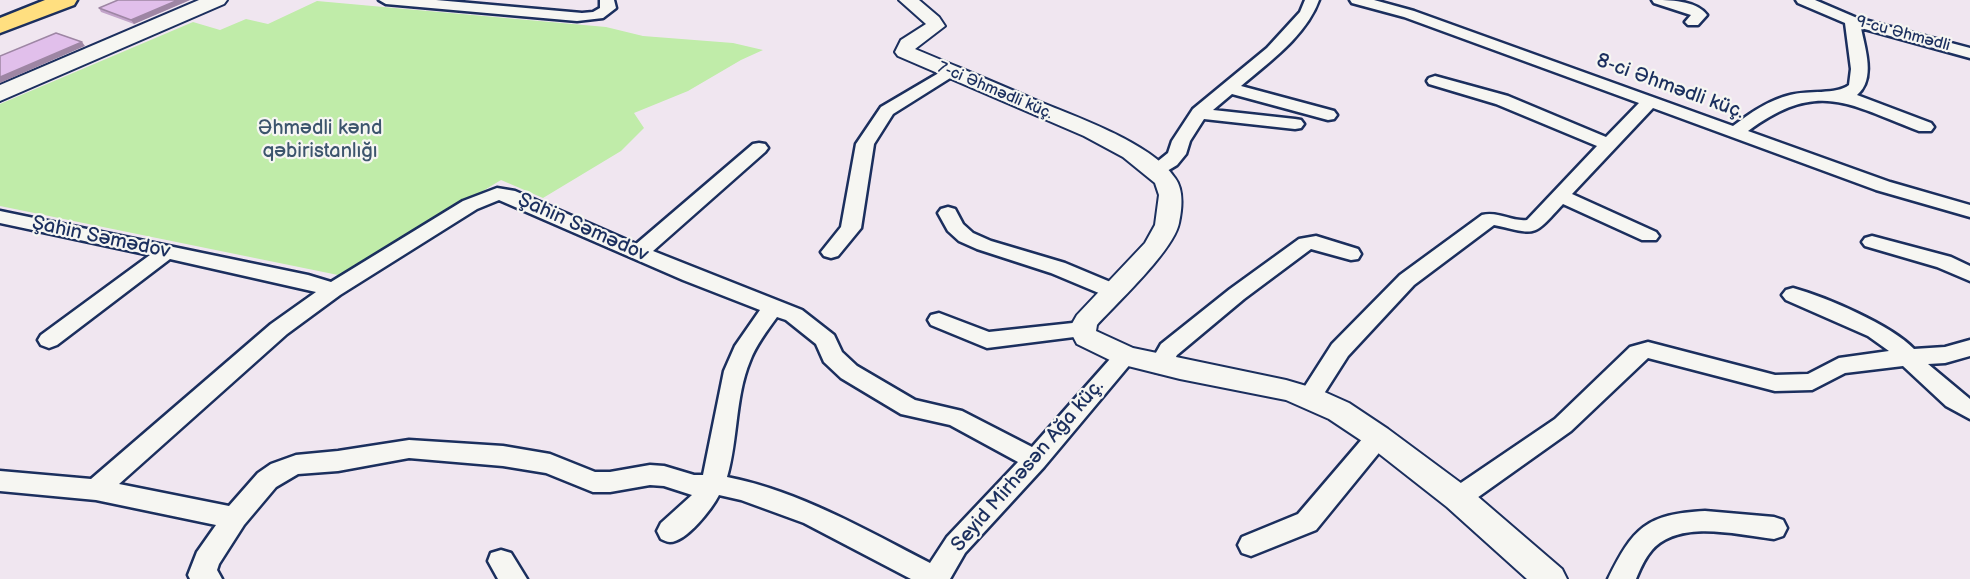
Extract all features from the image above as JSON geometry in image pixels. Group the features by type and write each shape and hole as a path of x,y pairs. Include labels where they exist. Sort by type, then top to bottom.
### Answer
{"main road":[{"path":"0,26 66,0"},
{"path":"0,94 217,0"}],"street":[{"path":"386,0 577,17 595,17 604,13 609,8 606,0"},
{"name":"7-ci Əhmədli küç.","path":"908,0 936,26 908,44 905,52 1092,131 1131,152 1156,170"},
{"path":"1082,329 1086,321 1154,247 1167,225 1170,195 1166,181 1156,170 1171,161 1177,154 1181,141 1200,113 1274,51 1307,14 1312,0"},
{"name":"8-ci Əhmədli küç.","path":"1357,0 1409,14 1892,189 1970,211"},
{"path":"1659,0 1696,12 1700,15 1694,22"},
{"name":"9-cu Əhmədli","path":"1803,0 1852,21 1970,52"},
{"path":"1735,132 1771,107 1789,100 1806,96 1841,95 1854,91 1860,81 1852,21"},
{"path":"831,252 851,228 865,144 887,111 949,72"},
{"path":"1435,81 1488,96 1609,145"},
{"path":"1229,88 1328,115"},
{"path":"1841,95 1925,127"},
{"path":"1310,397 1340,350 1407,280 1489,219 1527,228 1650,101"},
{"path":"1200,113 1295,124"},
{"path":"639,252 759,148"},
{"name":"Şahin Səmədov","path":"0,217 308,282 333,290 470,205 497,194 508,195 772,308 794,315 826,340 832,356 849,372 909,408 954,417 971,423 1035,460"},
{"path":"1560,196 1649,236"},
{"path":"948,213 955,227 966,237 984,245 1058,268 1113,291"},
{"path":"1160,365 1169,350 1237,294 1306,243 1316,242 1351,254"},
{"path":"1872,242 1944,262 1970,274"},
{"path":"49,340 167,252"},
{"path":"96,490 279,329 333,290"},
{"path":"1793,295 1876,331 1898,346 1926,376 1954,400 1970,410"},
{"path":"670,531 698,507 712,484 742,351 772,308"},
{"path":"939,320 987,340 1082,329"},
{"path":"1082,329 1086,337 1126,356 1286,390 1310,397 1339,411 1378,437 1458,498 1550,579"},
{"path":"1458,498 1563,425 1638,353 1648,350 1775,383 1812,382 1839,366 1873,360 1945,355 1970,348"},
{"name":"Seyid Mirhəsən Ağa küç.","path":"935,579 956,545 1035,460 1126,356"},
{"path":"1251,545 1307,522 1378,437"},
{"path":"199,578 207,560 235,518 267,480 280,471 296,465 338,461 409,449 503,456 550,464 593,482 610,482 650,475 664,476 694,485 712,484 743,490 813,516 935,579"},
{"path":"0,481 96,490 235,518"},
{"path":"1622,579 1643,542 1661,528 1681,523 1707,522 1774,528"}],"green space":[{"name":"Əhmədli kənd qəbiristanlığı","path":"317,1 606,27 643,36 733,43 763,50 688,91 634,113 644,128 621,151 543,198 501,180 343,276 0,206 0,104 193,22 220,30 246,19 268,24"}],"building":[{"path":"118,0 178,0 131,20 99,8"},
{"path":"56,33 82,42 0,77 0,56"}]}
